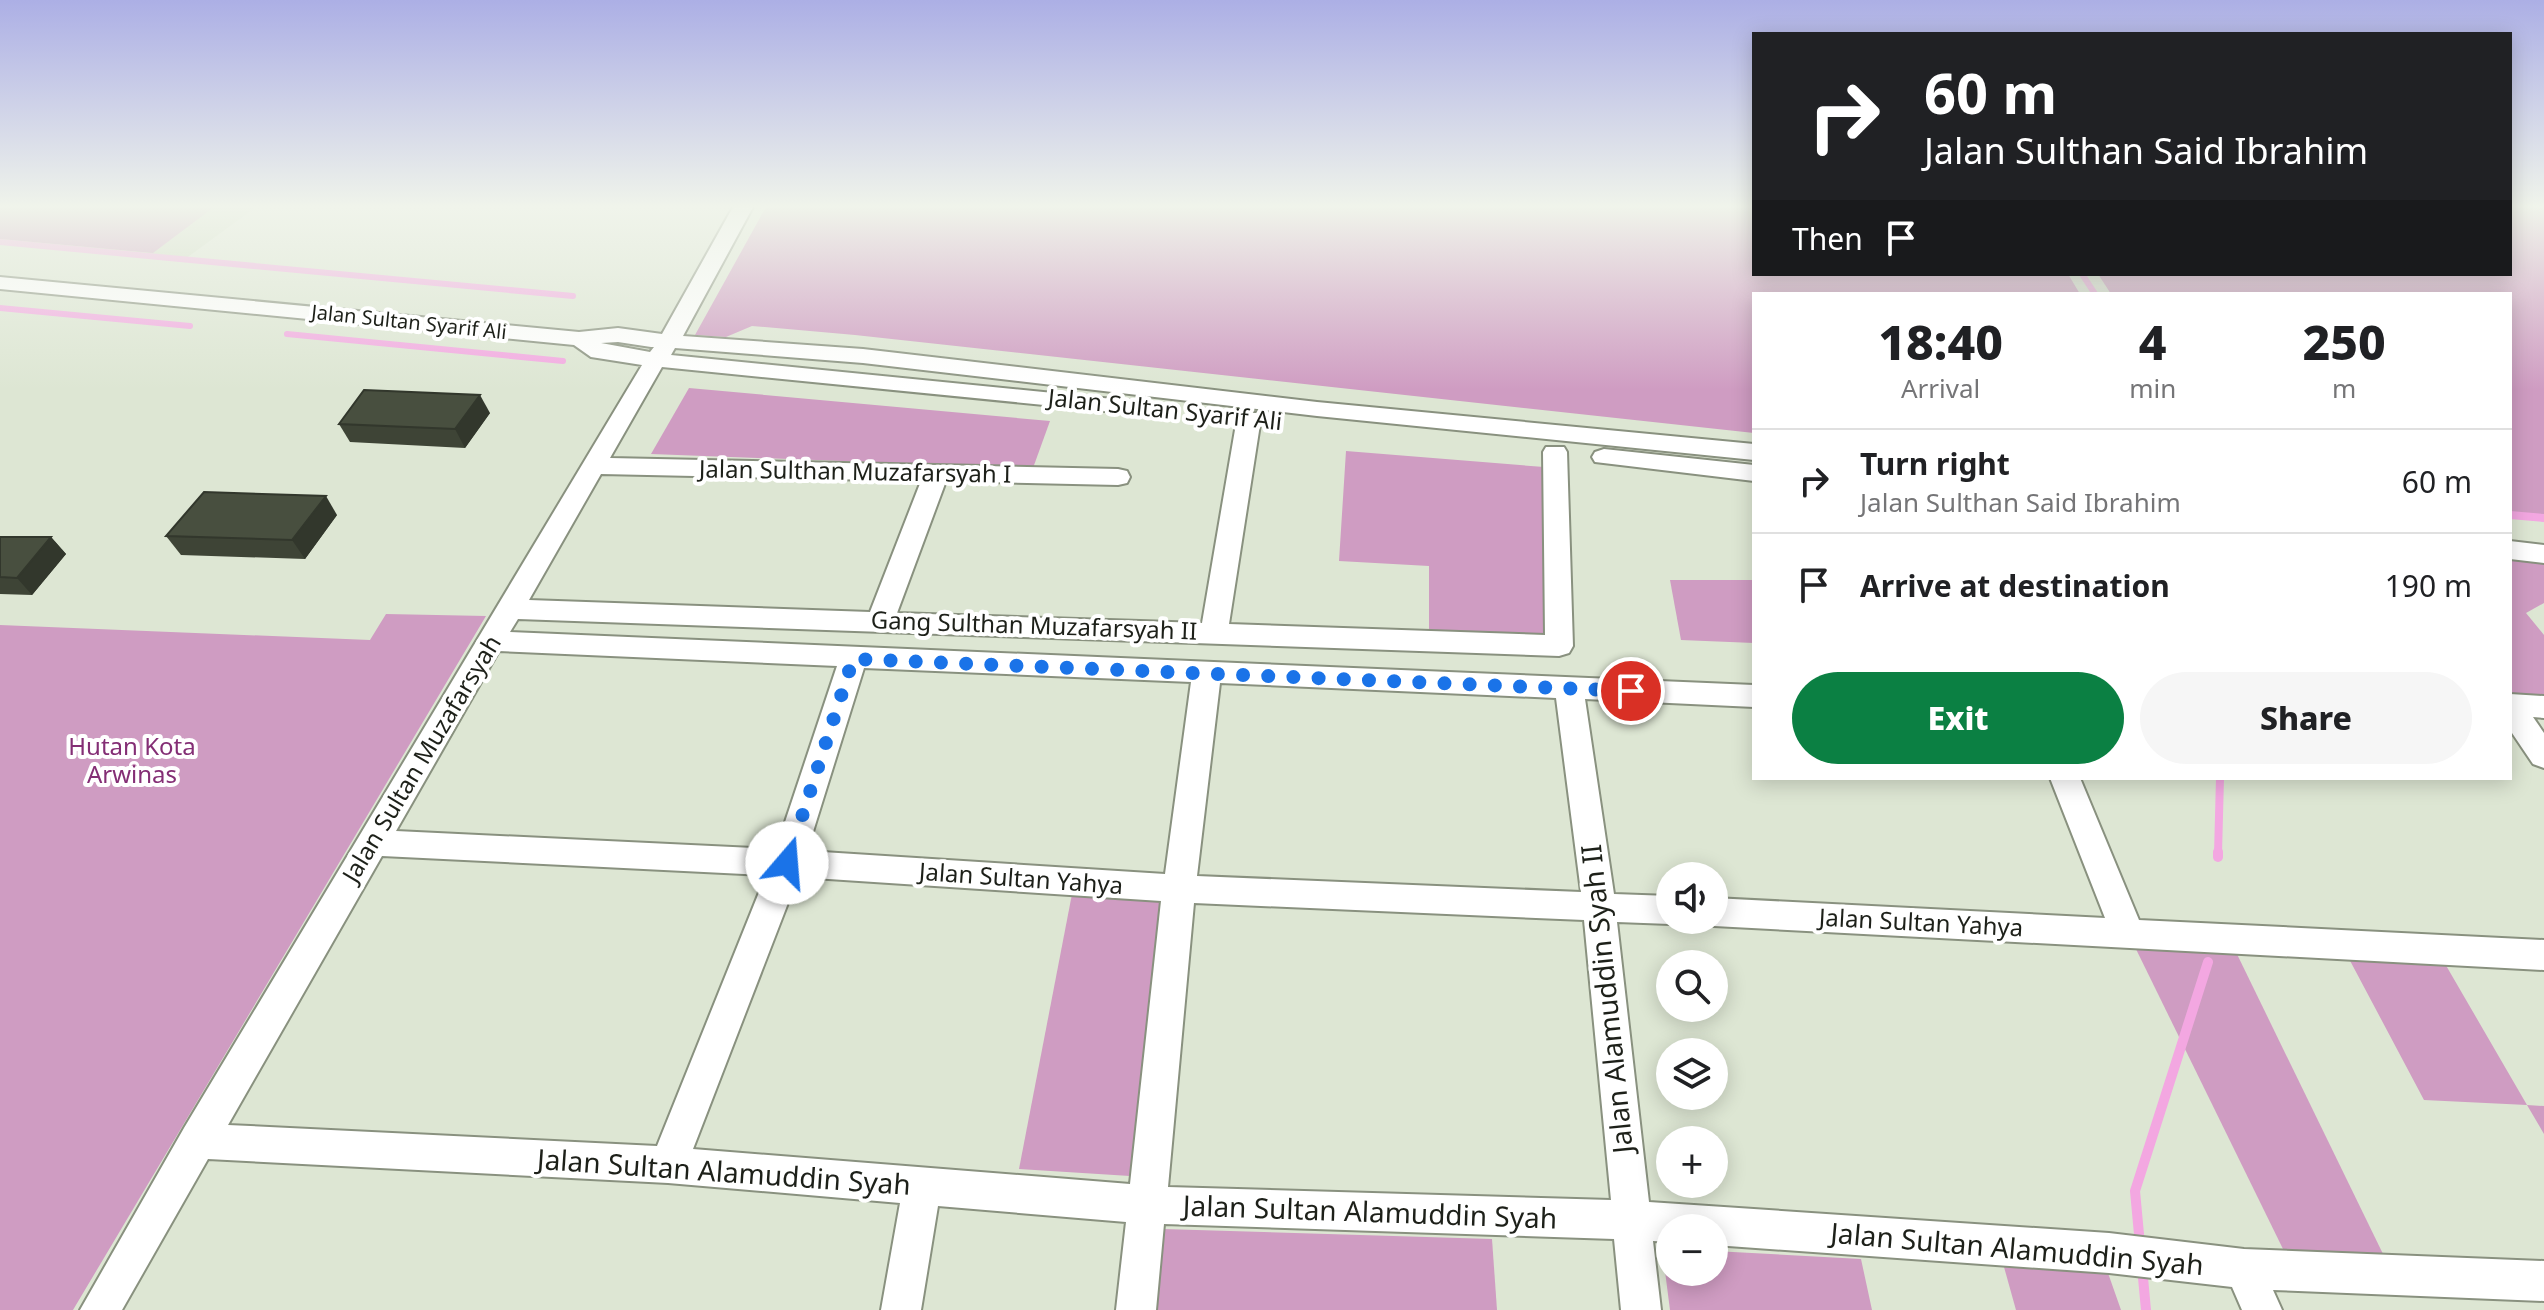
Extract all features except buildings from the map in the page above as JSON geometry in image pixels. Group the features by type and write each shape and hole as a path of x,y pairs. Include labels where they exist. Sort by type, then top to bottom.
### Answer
{"street":[{"name":"Jalan Sultan Muzafarsyah","path":"100,1310 709,268"},
{"name":"Jalan Sultan Syarif Ali","path":"0,283 579,339 599,352 863,356 1317,409 1752,452"},
{"name":"Jalan Sultan Syarif Ali","path":"662,351 1752,473"},
{"path":"1214,632 1249,418"},
{"name":"Gang Sulthan Muzafarsyah II","path":"509,609 1559,646 1555,452"},
{"name":"Jalan Sulthan Muzafarsyah I","path":"593,466 1118,477"},
{"path":"880,622 936,475"},
{"path":"2512,533 2544,537"},
{"path":"2512,550 2544,554"},
{"path":"492,641 1752,696"},
{"path":"668,1165 787,863 853,659"},
{"path":"1136,1310 1179,889 1207,671"},
{"name":"Jalan Alamuddin Syah II","path":"1569,688 1599,906 1641,1310"},
{"path":"2512,706 2544,707"},
{"path":"2512,709 2544,756"},
{"path":"2066,780 2128,933"},
{"name":"Jalan Sultan Yahya","path":"372,843 787,863 1179,889 1656,909"},
{"name":"Jalan Sultan Yahya","path":"1728,913 2544,955"},
{"name":"Jalan Sultan Alamuddin Syah","path":"197,1141 668,1165 1149,1205 1630,1220 2109,1253 2244,1269 2544,1281"},
{"path":"901,1310 922,1186"},
{"path":"2244,1269 2262,1310"}],"green space":[{"path":"732,268 1752,268 1752,276 2069,276 2079,292 1752,292 1752,433 855,335 752,326 726,337 695,335"},
{"path":"2512,268 2544,268 2544,519 2512,515 2512,292 2110,292 2099,276 2512,276"},
{"path":"689,388 1050,421 1033,468 651,454"},
{"path":"1346,451 1544,467 1549,636 1429,631 1429,566 1339,561"},
{"path":"2512,558 2544,561 2544,603 2526,613 2544,635 2544,697 2512,697"},
{"path":"1670,580 1752,580 1752,643 1681,640"},
{"name":"Hutan Kota Arwinas","path":"386,614 486,616 73,1310 0,1310 0,625 370,640"},
{"path":"1072,894 1168,899 1130,1176 1019,1169"},
{"path":"2133,943 2234,948 2384,1256 2283,1249"},
{"path":"2347,955 2444,962 2527,1105 2424,1100"},
{"path":"2527,1105 2544,1106 2544,1134"},
{"path":"1163,1229 1492,1239 1497,1310 1156,1310"},
{"path":"1728,1252 1861,1259 1872,1310 1670,1310 1667,1286 1728,1286"},
{"path":"2004,1267 2108,1273 2121,1310 2016,1310"}],"waterway":[{"path":"277,268 573,296"},
{"path":"2083,276 2094,292"},
{"path":"0,308 190,326"},
{"path":"287,334 563,361"},
{"path":"2512,515 2544,518"},
{"path":"2218,854 2220,780"},
{"path":"2140,1245 2135,1191 2208,962"},
{"path":"2142,1267 2146,1310"}],"route":[{"path":"787,863 853,659 1207,671 1631,691"}]}
